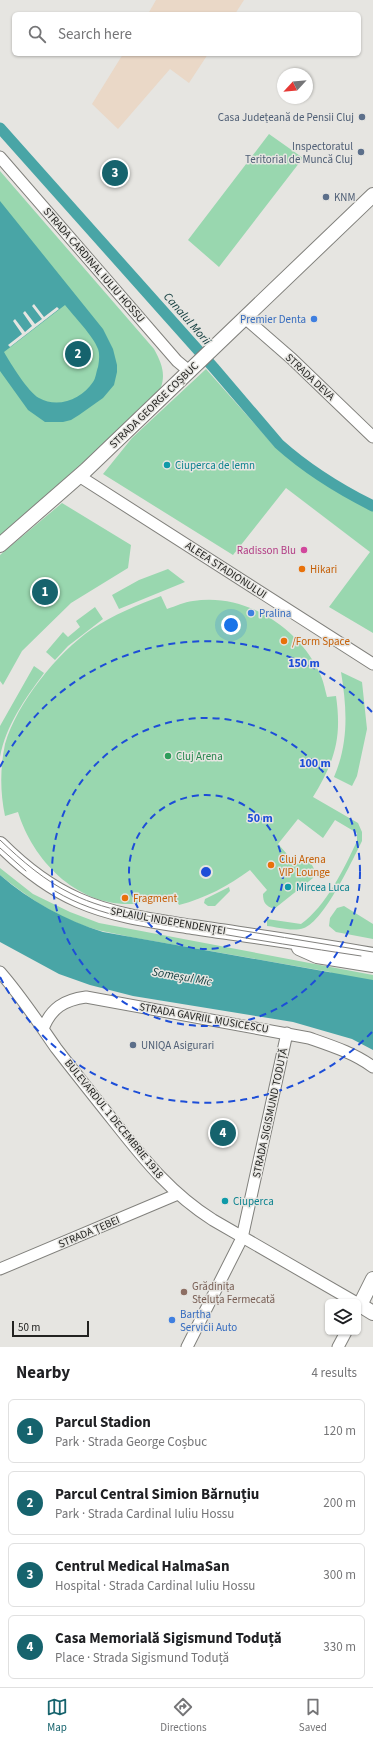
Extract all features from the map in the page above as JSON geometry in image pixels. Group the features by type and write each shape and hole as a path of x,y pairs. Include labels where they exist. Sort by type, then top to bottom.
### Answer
{"main road":[{"name":"STRADA GEORGE COȘBUC","path":"0,545 79,476 373,195"},
{"name":"SPLAIUL INDEPENDENȚEI","path":"0,844 42,880 65,894 90,905 151,920 373,955"},
{"name":"SPLAIUL INDEPENDENȚEI","path":"284,941 317,956 373,965"},
{"path":"361,1300 373,1280"},
{"name":"BULEVARDUL 1 DECEMBRIE 1918","path":"361,1307 373,1313"}],"street":[{"name":"STRADA CARDINAL IULIU HOSSU","path":"0,157 162,343 189,371"},
{"name":"STRADA DEVA","path":"245,318 292,359 373,437"},
{"name":"ALEEA STADIONULUI","path":"79,476 373,664"},
{"name":"BULEVARDUL 1 DECEMBRIE 1918","path":"0,972 148,1165 178,1194 195,1208 242,1238 348,1299"},
{"name":"STRADA GAVRIIL MUSICESCU","path":"43,1029 48,1016 57,1008 72,999 86,997 309,1038 337,1047 362,1059 373,1067"},
{"name":"STRADA SIGISMUND TODUȚĂ","path":"187,1347 242,1238 286,1033"},
{"name":"STRADA ȚEBEI","path":"0,1269 178,1194"},
{"path":"338,1347 344,1335"}],"shaded area":[{"path":"156,0 244,0 236,12 149,12"},
{"path":"122,56 207,56 189,83 170,69 118,129 92,104"}],"green space":[{"path":"269,134 303,158 219,267 188,240"},
{"path":"0,171 154,349 162,367 163,379 156,398 0,536"},
{"path":"206,369 274,446 332,489 373,511 373,633 329,607 370,552 286,488 233,555 103,474 132,438"},
{"path":"62,503 131,545 128,568 71,603 22,651 3,685 0,681 0,555"},
{"path":"168,569 185,582 119,609 112,595 139,580"},
{"name":"Cluj Arena","path":"161,596 167,609 183,603 213,600 233,602 252,608 286,629 300,643 312,659 321,676 327,697 336,696 338,724 335,749 327,772 313,797 358,823 362,832 362,841 329,903 312,923 304,928 290,929 267,926 267,919 301,924 318,907 334,886 357,841 357,833 335,820 323,838 298,819 278,844 296,864 306,861 313,866 315,873 313,878 274,909 266,904 263,894 267,890 250,870 216,891 179,905 173,894 132,904 112,903 93,897 76,889 60,877 46,863 34,847 18,812 5,816 1,780 5,744 19,712 40,680 65,651 92,629 108,619"},
{"path":"95,607 103,619 68,646 55,660 46,652 63,632 68,637 80,627 76,621"},
{"path":"34,666 44,673 17,713 7,734 0,757 0,726"},
{"path":"341,672 362,682 367,729 357,776 352,786 334,777 342,751 345,725 345,699"},
{"path":"0,868 33,894 70,912 99,923 373,975 373,1001 330,972 130,937 88,927 71,921 49,910 19,890 0,875"},
{"path":"229,887 230,891 215,906 208,906 204,903 205,899"},
{"path":"344,906 373,924 373,939 336,932 329,926 330,918 337,908"}],"water":[{"path":"0,201 103,329 113,349 117,372 114,385 103,398 79,415 71,420 63,422 45,422 28,410 0,371","holes":["65,305 88,332 96,344 99,353 99,360 94,380 83,393 69,400 54,403 39,398 30,390 4,352"]},
{"name":"Someșul Mic","path":"0,875 23,893 48,909 75,922 103,932 373,980 373,1050 352,1039 293,1022 133,996 90,985 59,974 0,942"}],"pier":[{"path":"34,304 44,317 57,307 59,309 10,347 8,345 22,334 13,321 15,319 25,332 32,326 23,313 25,311 35,324 42,319 32,306"}],"waterway":[{"name":"Canalul Morii","path":"0,128 214,368 279,444 324,478 373,506"}],"tram line":[{"path":"0,840 25,863 52,883 72,894 102,906 149,916 373,952"},
{"path":"0,848 26,871"},
{"path":"55,891 90,908 127,918 361,956"}],"place":[{"name":"Casa Județeană de Pensii Cluj","path":"362,117"},
{"name":"Inspectoratul Teritorial de Muncă Cluj","path":"361,152"},
{"name":"Centrul Medical HalmaSan","path":"115,173"},
{"name":"KNM","path":"326,197"},
{"name":"Premier Denta","path":"314,319"},
{"name":"Parcul Central Simion Bărnuțiu","path":"78,354"},
{"name":"Ciuperca de lemn","path":"167,465"},
{"name":"Radisson Blu","path":"304,550"},
{"name":"Hikari","path":"302,569"},
{"name":"Parcul Stadion","path":"45,592"},
{"name":"Pralina","path":"251,613"},
{"name":"/Form Space","path":"284,641"},
{"name":"Cluj Arena","path":"168,756"},
{"name":"Cluj Arena VIP Lounge","path":"271,865"},
{"name":"Mircea Luca","path":"288,887"},
{"name":"Fragment","path":"125,898"},
{"name":"UNIQA Asigurari","path":"133,1045"},
{"name":"Casa Memorială Sigismund Toduță","path":"223,1133"},
{"name":"Ciuperca","path":"225,1201"},
{"name":"Grădinița Steluța Fermecată","path":"184,1292"},
{"name":"Bartha Servicii Auto","path":"172,1320"}]}
